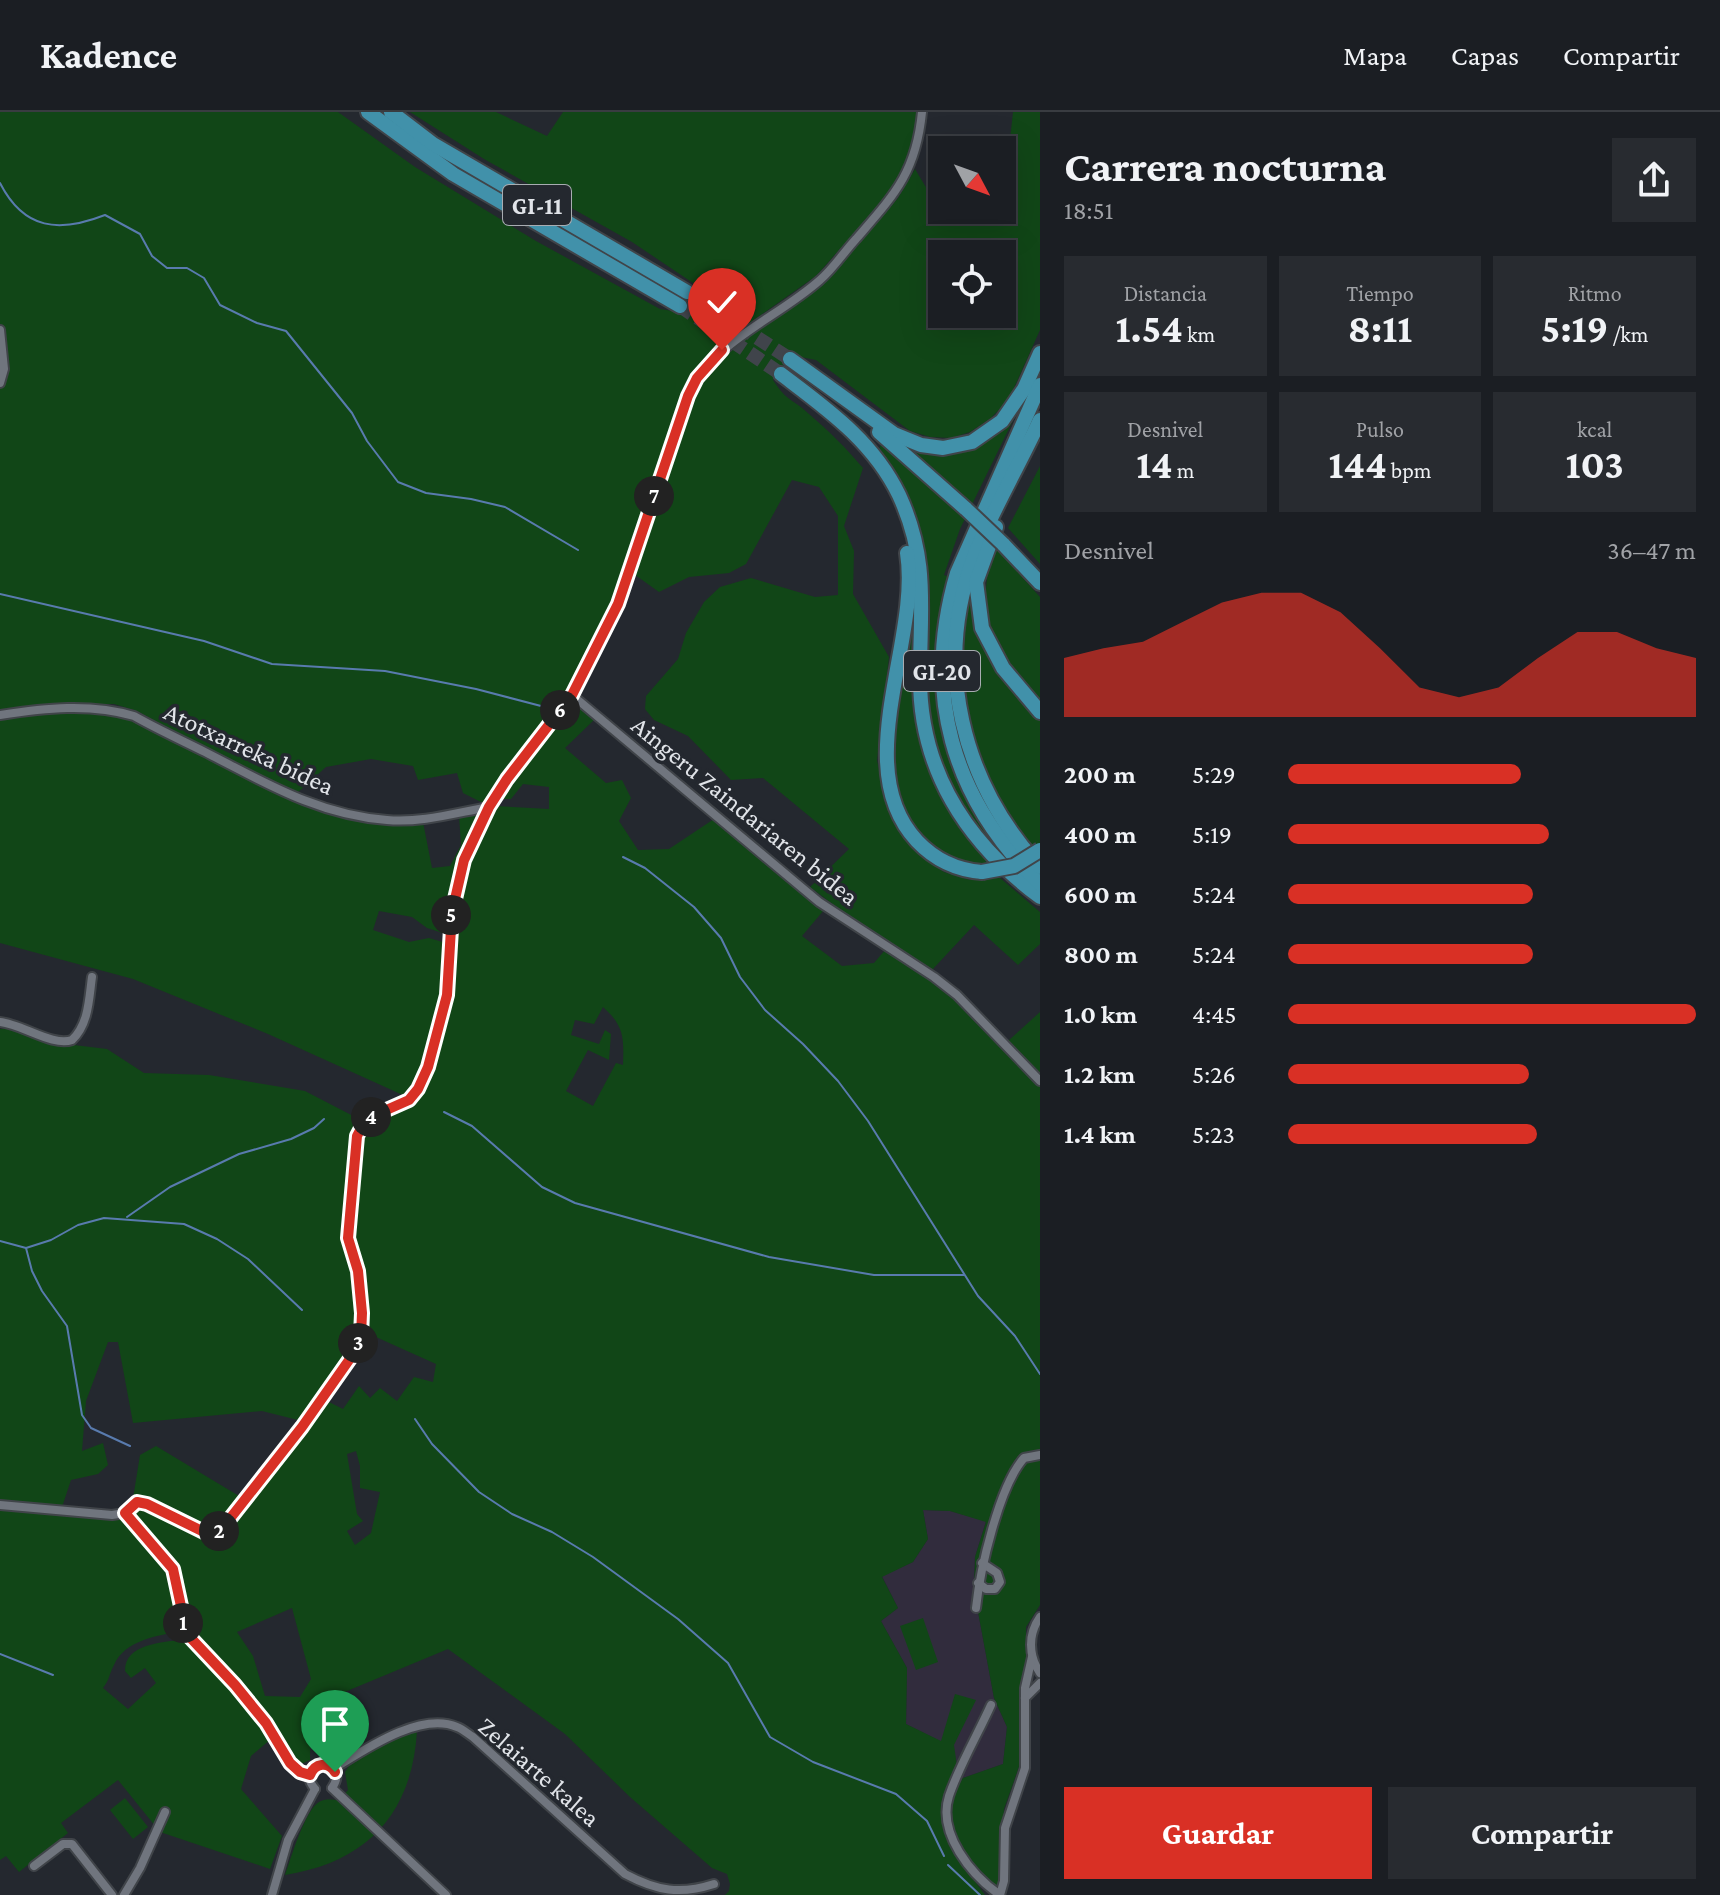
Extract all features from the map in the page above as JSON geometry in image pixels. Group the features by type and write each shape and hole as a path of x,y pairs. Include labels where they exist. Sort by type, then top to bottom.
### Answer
{"highway":[{"path":"356,112 385,134 429,158"},
{"name":"GI-11","path":"368,112 429,158 680,306"},
{"name":"GI-11","path":"391,112 433,144 687,292"},
{"path":"834,393 910,441 933,447 958,446 982,438 1002,421 1024,389 1040,353"},
{"path":"790,359 834,393 966,509 1040,583"},
{"path":"781,374 846,424 871,450 899,496 913,533 919,563 923,596 922,715 934,763 953,806 977,838 1016,879 1040,897"},
{"name":"GI-20","path":"1040,385 957,573 948,603 941,648 944,698 964,779 993,829 1012,855 1040,884"},
{"name":"GI-20","path":"1040,420 981,540 968,576 956,632 955,670 962,727 980,780 1007,827 1040,867"},
{"path":"1019,463 976,582 978,607 991,649 1040,712"},
{"path":"885,472 904,533 910,571 906,618 891,706 887,763 893,795 905,825 924,849 951,866 966,871 982,872 1014,866 1040,850"}],"street":[{"path":"0,1505 112,1515 125,1513 137,1502 214,1534 221,1530 285,1449 354,1353 361,1336 362,1313 358,1271 348,1238 357,1136 366,1119 409,1100 428,1067 447,995 452,912 464,860 489,807 507,779 572,695 618,604 688,396 697,378 722,350 820,280 897,192 914,155 922,112"},
{"path":"0,330 4,369 0,383"},
{"name":"Aingeru Zaindariaren bidea","path":"572,695 819,902 957,995 1040,1081"},
{"name":"Atotxarreka bidea","path":"0,715 40,709 89,709 134,716 245,775 324,809 387,820 424,820 489,807"},
{"path":"0,1022 59,1041 72,1040 85,1018 92,977"},
{"path":"976,1608 982,1563 1014,1472 1024,1458 1040,1455"},
{"path":"125,1513 173,1569 187,1634 266,1723 290,1763 300,1772 310,1775"},
{"path":"978,1583 986,1589 995,1589 1000,1582 997,1573 982,1563"},
{"path":"991,1705 948,1798 948,1824 969,1866 982,1883 1000,1895 1004,1881 1005,1828 1025,1768 1025,1698 1032,1657 1032,1633 1040,1617"},
{"path":"1032,1657 1040,1673"},
{"path":"1025,1698 1040,1683"},
{"name":"Zelaiarte kalea","path":"333,1769 407,1729 435,1723 455,1726 473,1737 625,1874 645,1885 671,1892 695,1891 714,1884"},
{"path":"326,1765 333,1769 337,1777 332,1788 324,1792 310,1783 310,1775 318,1766 326,1765"},
{"path":"332,1788 446,1895"},
{"path":"272,1895 288,1840 315,1789"},
{"path":"124,1895 165,1812"},
{"path":"34,1866 63,1844 72,1844 112,1895"}],"shaded area":[{"path":"923,1510 950,1511 986,1521 975,1557 974,1590 994,1698 1007,1727 1003,1764 963,1778 942,1742 906,1724 907,1668 881,1621 898,1608 882,1576 913,1562 928,1539"}],"green space":[{"path":"0,112 338,112 415,167 536,241 660,309 679,312 696,285 632,242 484,159 410,112 496,112 547,136 563,112 918,112 901,177 864,222 816,276 720,344 695,372 685,391 622,585 589,659 542,734 492,798 483,803 463,793 457,773 418,780 413,766 371,759 326,767 296,794 137,711 114,704 43,704 0,710"},
{"path":"1013,112 1040,112 1040,330 1009,399 991,418 970,432 951,438 930,437 910,431 816,360 791,355 773,380 863,468 844,526 854,551 853,594 889,657 877,760 886,803 900,833 921,856 944,872 970,880 999,877 1040,912 1040,944 1018,965 974,925 932,970 851,918 810,887 849,849 763,778 731,780 688,736 654,720 645,709 646,696 678,659 686,633 704,602 720,587 751,578 815,597 838,595 838,516 819,487 792,480 746,564 729,573 689,577 659,592 631,572 692,396 707,371 725,354 823,285 898,198 915,169 928,191 928,224 1016,224 1016,136 1010,136"},
{"path":"1021,404 960,529 944,575 986,589 988,567 995,547 1040,597 1040,854 1022,834 988,865 946,854 918,831 902,800 896,763 896,723 901,681 915,606 930,596 916,518 902,486 879,449 881,445 906,466 915,452 963,451 988,439"},
{"path":"1040,466 1040,564 1008,528"},
{"path":"572,702 594,720 565,748 606,783 622,780 631,798 619,821 638,850 669,849 714,819 824,910 802,936 842,966 874,963 885,950 948,991 1040,1085 1040,1605 1026,1627 1026,1662 1020,1689 1020,1764 1004,1809 1000,1883 995,1887 976,1872 961,1850 950,1812 952,1797 963,1778 1003,1764 1007,1727 994,1698 974,1590 975,1557 986,1522 950,1511 923,1510 928,1539 913,1562 882,1577 898,1608 881,1621 907,1668 906,1724 941,1741 955,1694 976,1700 954,1745 957,1766 944,1797 944,1825 953,1851 985,1895 725,1895 730,1884 727,1874 712,1868 630,1797 565,1734 448,1649 311,1706 310,1760 301,1764 292,1760 265,1716 187,1624 178,1570 133,1518 131,1511 140,1455 156,1446 249,1502 325,1400 343,1409 359,1386 370,1398 380,1388 397,1401 414,1377 433,1382 436,1364 367,1333 364,1273 351,1240 359,1139 368,1121 421,1088 449,990 454,912 467,863 495,806 549,809 549,787 523,784 511,799 499,799","holes":["603,1007 615,1020 621,1033 623,1065 616,1063 593,1106 566,1091 588,1050 609,1060 611,1034 605,1030 599,1044 571,1035 575,1020 594,1024","356,1451 360,1488 380,1492 371,1533 355,1545 347,1531 363,1521 357,1514 347,1454","292,1608 311,1679 300,1697 265,1696 253,1656 237,1632"]},
{"path":"45,712 116,713 138,721 244,777 322,811 353,818 423,822 432,868 450,866 461,845 459,815 485,811 460,871 446,934 427,928 412,917 379,911 373,930 409,942 429,938 446,943 444,981 432,1044 416,1081 405,1096 268,1034 133,979 0,943 0,719"},
{"path":"1040,1012 1040,1073 1008,1041"},
{"path":"13,1028 64,1047 74,1045 107,1049 144,1073 209,1075 305,1091 359,1119 351,1137 345,1237 354,1289 357,1332 346,1355 302,1421 262,1411 133,1423 118,1342 108,1342 86,1401 82,1451 103,1443 108,1465 98,1474 71,1480 62,1507 0,1502 0,1029"},
{"path":"0,1509 124,1519 170,1571 181,1631 143,1640 126,1650 114,1665 103,1688 128,1709 156,1683 145,1668 131,1678 125,1671 131,1655 146,1646 184,1639 228,1683 271,1739 251,1756 241,1789 282,1836 270,1869 160,1832 118,1780 61,1823 68,1833 19,1872 6,1856 0,1860"},
{"path":"923,1618 938,1662 916,1670 900,1626"},
{"path":"417,1731 406,1787 395,1810 380,1829 340,1859 285,1875 299,1835 314,1807 324,1800 339,1801 348,1790 345,1772 349,1766 388,1742"},
{"path":"125,1798 148,1827 133,1839 110,1810"}],"waterway":[{"path":"0,183 20,210 44,223 73,224 105,215 140,234 152,256 167,268 187,268 204,278 220,305 257,323 286,331 352,413 367,441 398,482 426,493 505,507 578,550"},
{"path":"0,594 204,641 272,664 385,671 541,706"},
{"path":"623,857 645,868 694,907 721,938 740,977 765,1010 838,1081 868,1121 978,1296 1015,1336 1040,1374"},
{"path":"444,1112 472,1126 542,1187 575,1203 769,1257 874,1275 964,1275"},
{"path":"127,1217 170,1187 239,1154 291,1139 314,1128 324,1119"},
{"path":"0,1241 26,1248 51,1240 78,1225 104,1218 184,1224 217,1239 248,1259 302,1310"},
{"path":"26,1248 42,1291 67,1326 82,1415 91,1428 130,1446"},
{"path":"415,1419 432,1444 479,1492 512,1514 552,1532 593,1557 678,1619 728,1663 770,1737 813,1762 896,1794 927,1821 944,1856"},
{"path":"0,1654 53,1675"},
{"path":"948,1865 980,1895"}],"tunnel":[{"path":"687,292 790,359"},
{"path":"680,306 781,374"}],"route":[{"path":"335,1772 330,1766 322,1765 314,1768 310,1775 300,1772 290,1763 266,1723 187,1634 173,1569 125,1513 137,1502 206,1533 214,1534 221,1530 302,1427 354,1353 361,1336 362,1313 358,1271 348,1238 357,1136 366,1119 409,1100 418,1089 428,1067 447,995 452,912 464,860 489,807 507,779 572,695 618,604 688,396 697,378 722,350"}]}
